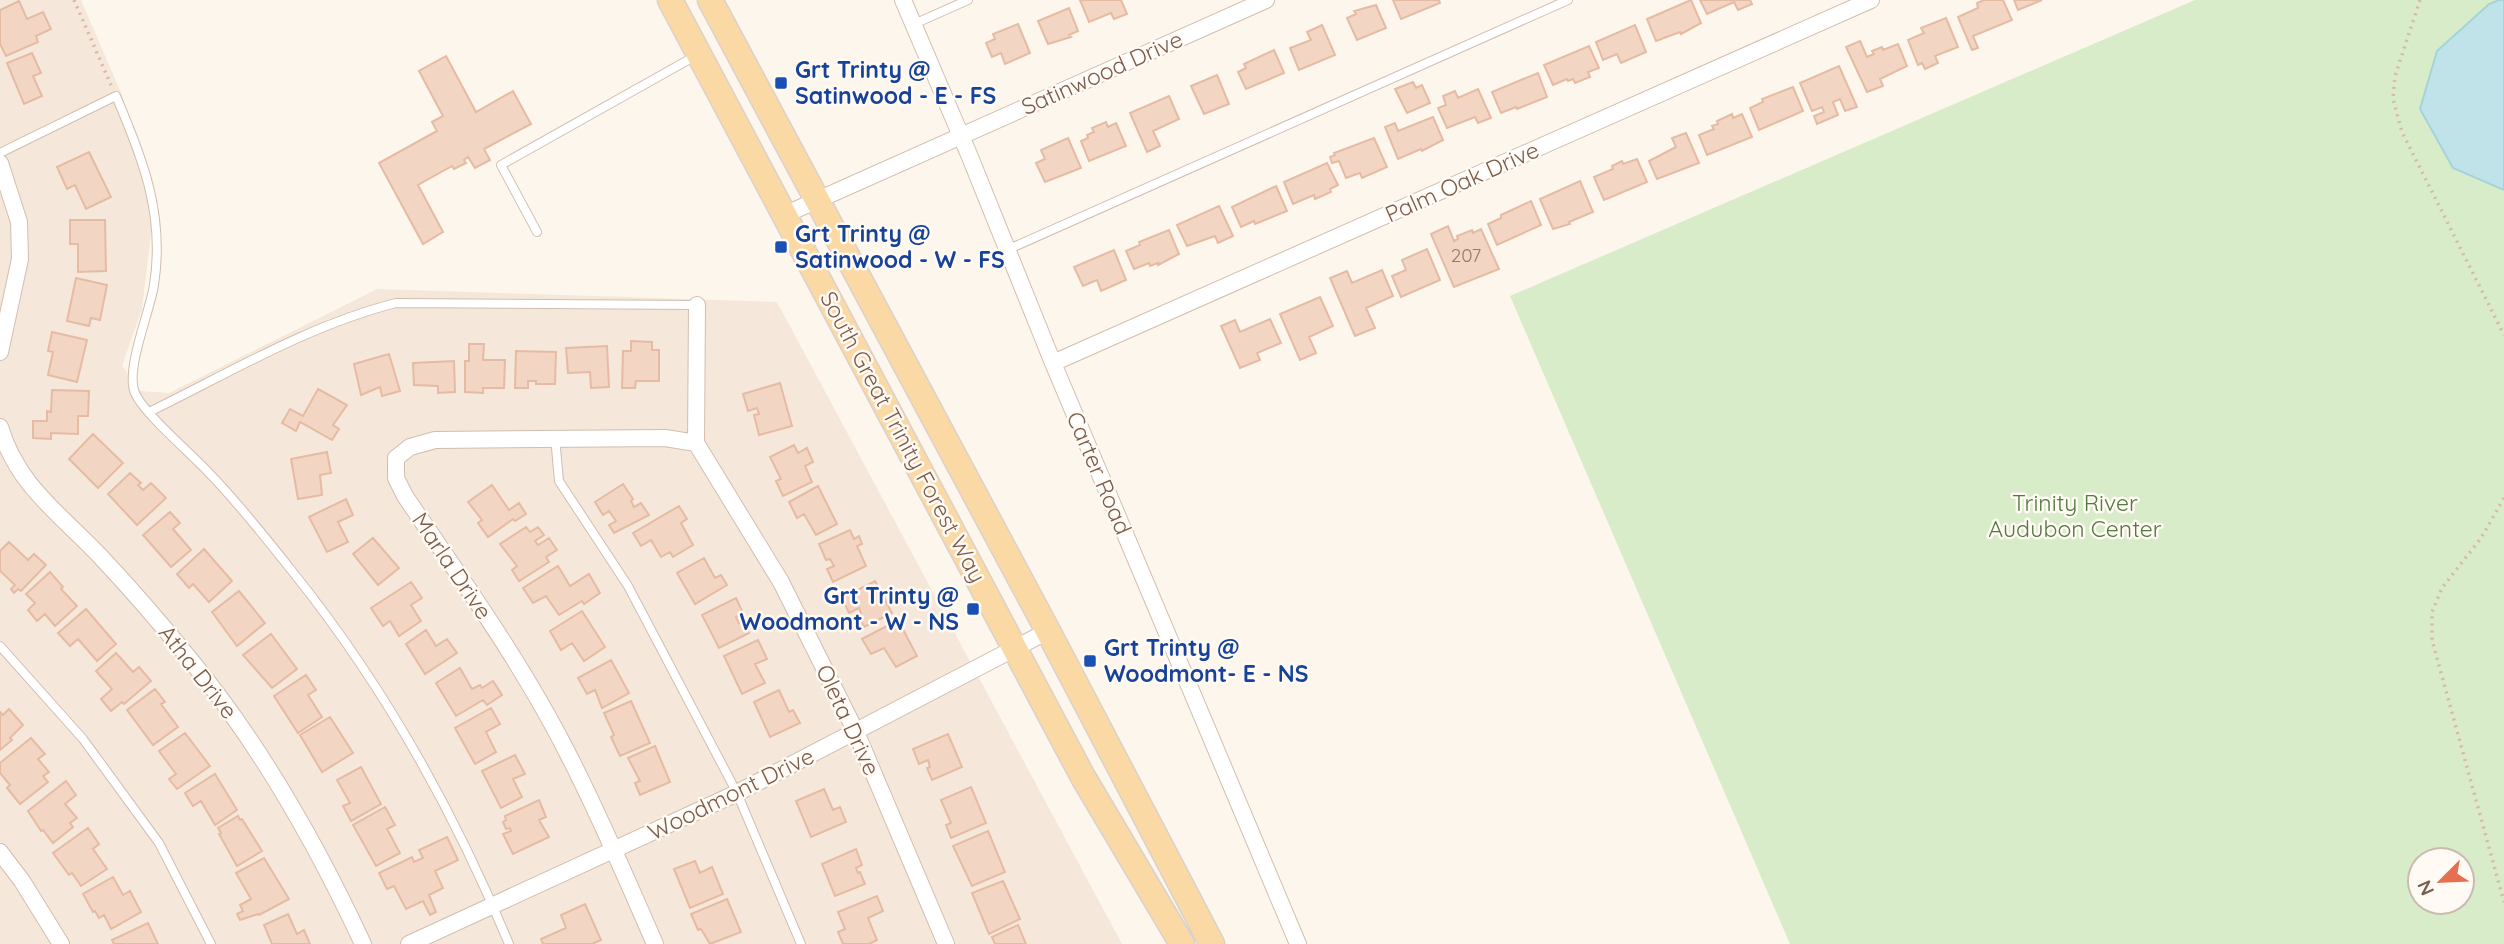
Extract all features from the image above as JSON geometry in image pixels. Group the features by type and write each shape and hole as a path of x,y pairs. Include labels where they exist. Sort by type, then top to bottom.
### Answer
{"main road":[{"name":"South Great Trinity Forest Way","path":"670,0 1083,777 1182,944"},
{"name":"South Great Trinity Forest Way","path":"709,0 1048,631 1212,944"}],"street":[{"name":"Carter Road","path":"903,0 1298,944"},
{"name":"Satinwood Drive","path":"784,215 1266,0"},
{"name":"Palm Oak Drive","path":"1053,363 1871,0"},
{"path":"0,163 19,222 20,259 0,352"},
{"path":"696,443 697,305"},
{"name":"Atha Drive","path":"0,427 7,450 39,496 98,554 155,616 231,714 308,836 363,944"},
{"name":"Marla Drive","path":"655,944 568,752 488,617 405,496 396,478 396,458 410,447 435,440 666,438 696,443"},
{"name":"Oleta Drive","path":"696,443 781,582 856,732 946,944"},
{"name":"Woodmont Drive","path":"409,944 737,793 1048,631"},
{"path":"0,852 22,881 61,944"}],"lane":[{"path":"914,24 968,0"},
{"path":"1007,250 1568,0"},
{"path":"537,232 501,165 699,54"},
{"path":"0,153 116,96 136,142 151,188 156,230 154,284 132,377 135,394 149,412 212,476 292,570 345,641 442,802 493,905 509,944"},
{"path":"149,412 322,327 361,312 396,303 697,305"},
{"path":"555,437 559,481 628,586 737,793 801,944"},
{"path":"0,646 83,739 159,843 211,944"}],"path":[{"path":"74,0 116,96"},
{"path":"2420,0 2395,76 2393,99 2402,132 2504,335"},
{"path":"2504,498 2481,538 2442,588 2432,612 2432,640 2504,902"}],"shaded area":[{"path":"0,0 81,0 122,95 155,200 142,309 122,366 141,391 169,393 377,289 777,302 1122,944 0,944"}],"green space":[{"name":"Trinity River Audubon Center","path":"2195,0 2504,0 2504,944 1790,944 1510,296"}],"water":[{"path":"2504,0 2504,190 2453,168 2420,109 2437,51 2489,4"}],"building":[{"path":"1080,0 1121,0 1127,14 1114,19 1111,13 1089,22"},
{"path":"1393,0 1439,0 1440,3 1401,19"},
{"path":"1691,0 1701,23 1681,34 1680,32 1656,41 1647,19"},
{"path":"1700,0 1750,0 1752,4 1738,10 1734,2 1707,14"},
{"path":"1984,0 2003,0 2012,20 1973,36 1978,48 1972,50 1958,17 1978,8 1977,3"},
{"path":"2014,0 2042,0 2018,10"},
{"path":"19,1 27,19 43,12 51,29 36,36 38,42 6,56 0,44 0,10"},
{"path":"1376,5 1386,28 1357,40 1347,18 1356,14 1354,11"},
{"path":"1069,8 1078,31 1069,35 1071,37 1048,44 1038,21"},
{"path":"1946,18 1958,47 1935,56 1938,63 1925,69 1922,63 1918,65 1908,40 1924,33 1921,28"},
{"path":"1018,24 1030,53 1005,64 1001,53 992,57 986,43 995,39 993,34"},
{"path":"1322,25 1335,55 1299,70 1290,48 1311,40 1307,32"},
{"path":"1635,25 1646,52 1621,63 1617,54 1603,60 1596,42"},
{"path":"1860,41 1867,57 1874,54 1872,51 1898,44 1907,66 1880,79 1883,86 1867,92 1846,47"},
{"path":"1589,46 1599,68 1588,72 1590,77 1575,83 1573,79 1567,79 1553,85 1544,65"},
{"path":"1274,50 1284,73 1246,89 1238,72 1246,68 1244,64"},
{"path":"32,53 41,73 33,76 42,96 24,104 7,63"},
{"path":"446,56 476,112 513,91 531,124 484,149 490,160 475,168 468,157 464,160 466,163 454,169 452,166 418,185 443,232 423,244 379,163 437,131 432,122 443,116 419,71"},
{"path":"1839,66 1857,107 1845,111 1840,99 1833,102 1838,115 1817,124 1814,116 1824,112 1822,107 1812,111 1800,83"},
{"path":"1538,73 1547,97 1501,113 1492,92"},
{"path":"1217,75 1229,104 1204,114 1191,86"},
{"path":"1413,82 1416,88 1422,85 1430,103 1407,113 1395,89"},
{"path":"1793,87 1803,111 1759,130 1750,108 1763,102 1762,99"},
{"path":"1478,89 1491,118 1478,123 1475,117 1447,128 1438,108 1446,105 1443,96 1455,91 1458,98"},
{"path":"1169,96 1179,119 1153,131 1160,146 1147,152 1130,113"},
{"path":"1732,114 1733,118 1742,114 1752,137 1707,155 1699,135 1714,129 1712,126 1718,124 1717,121"},
{"path":"1433,117 1443,140 1398,159 1385,127 1395,123 1398,131"},
{"path":"1106,122 1108,127 1116,123 1126,146 1089,161 1081,141 1094,132 1092,128"},
{"path":"1686,133 1699,163 1657,179 1649,161 1676,147 1672,138"},
{"path":"1068,138 1081,168 1045,182 1036,163 1045,159 1041,150"},
{"path":"1374,138 1387,167 1362,178 1360,173 1346,178 1339,161 1332,163 1330,157 1335,155 1334,153"},
{"path":"89,152 111,197 86,209 75,185 67,189 57,167"},
{"path":"1637,159 1647,182 1604,200 1594,177 1613,169 1612,166 1622,161 1623,164"},
{"path":"1327,163 1338,185 1330,189 1331,192 1315,199 1314,195 1293,204 1284,182"},
{"path":"1580,181 1593,212 1553,229 1540,199"},
{"path":"1276,186 1287,211 1241,227 1232,207"},
{"path":"1531,201 1541,225 1497,245 1488,224"},
{"path":"1219,206 1233,236 1218,243 1215,236 1187,246 1177,225"},
{"path":"70,220 105,220 106,271 78,272 78,244 70,244"},
{"path":"1448,226 1454,241 1458,239 1457,236 1481,229 1499,269 1454,287 1431,234"},
{"path":"1169,230 1179,254 1158,265 1150,266 1149,263 1134,269 1126,251 1140,245 1139,242"},
{"path":"1427,249 1440,280 1401,297 1392,276 1406,270 1402,260"},
{"path":"1114,250 1126,280 1101,291 1097,280 1083,286 1074,267"},
{"path":"1382,270 1393,296 1366,308 1375,328 1355,336 1330,278 1347,271 1352,283"},
{"path":"76,278 107,285 100,320 91,318 89,326 67,321"},
{"path":"1320,297 1333,326 1309,337 1316,353 1300,360 1280,314"},
{"path":"1270,319 1281,343 1257,353 1260,360 1240,368 1221,326 1235,320 1240,332"},
{"path":"52,332 87,340 77,382 48,375 53,352 48,351"},
{"path":"631,341 652,342 652,350 659,350 659,381 636,381 635,388 622,388 623,351 631,351"},
{"path":"469,344 484,344 483,360 505,360 504,388 483,388 483,393 465,392 465,361 469,361"},
{"path":"607,346 609,387 591,388 590,372 568,373 566,348"},
{"path":"516,351 556,352 555,384 528,381 528,388 515,388"},
{"path":"389,354 400,391 382,396 380,387 361,395 354,364"},
{"path":"454,361 455,392 438,393 438,386 414,385 413,363"},
{"path":"780,383 792,426 759,435 754,415 759,414 757,408 748,411 743,394"},
{"path":"318,389 347,405 333,425 339,429 332,440 300,422 296,431 282,423 290,409 303,416"},
{"path":"52,390 89,391 88,416 78,416 78,434 51,433 51,439 33,438 33,421 47,421 47,411 51,412"},
{"path":"93,434 123,463 98,488 69,459"},
{"path":"794,445 798,453 807,448 813,462 805,466 812,482 783,496 776,481 781,479 770,457"},
{"path":"327,452 331,473 320,475 322,495 298,499 291,459"},
{"path":"130,473 141,483 138,485 143,490 151,483 166,498 137,525 108,494"},
{"path":"623,484 633,499 631,501 634,507 641,503 649,515 614,533 609,525 616,521 609,511 603,515 595,502"},
{"path":"492,485 509,510 519,503 526,514 515,521 513,519 488,537 478,523 482,520 468,502"},
{"path":"818,486 837,524 816,535 804,514 797,518 789,502"},
{"path":"346,499 353,515 338,522 348,542 327,552 309,517"},
{"path":"679,506 687,519 681,523 693,545 673,557 670,552 661,557 651,540 641,546 633,533"},
{"path":"170,512 180,523 173,529 191,550 171,567 143,535"},
{"path":"526,527 530,532 538,527 544,535 535,541 538,545 549,538 557,550 546,557 549,562 519,581 512,570 517,566 500,544"},
{"path":"850,530 854,539 859,536 862,544 857,546 866,566 833,582 827,569 834,566 830,559 826,560 819,544"},
{"path":"373,538 399,568 378,585 353,554"},
{"path":"9,542 28,560 34,554 46,565 21,591 18,589 14,593 11,589 15,585 0,571 0,551"},
{"path":"204,549 232,581 209,602 193,584 189,588 177,574"},
{"path":"704,558 715,578 721,575 727,585 695,604 677,573"},
{"path":"558,566 570,586 589,574 600,593 584,604 582,601 559,615 546,596 533,603 523,588"},
{"path":"50,572 77,606 55,626 45,614 37,621 28,610 35,603 26,594"},
{"path":"875,581 892,613 864,627 858,615 861,613 859,608 849,613 842,598"},
{"path":"411,582 422,598 411,605 421,621 399,636 390,621 383,626 371,608"},
{"path":"239,591 265,623 237,646 212,612"},
{"path":"736,598 743,613 736,617 739,623 742,621 749,633 719,648 702,615"},
{"path":"86,609 116,644 97,661 78,639 70,646 58,633"},
{"path":"582,611 605,647 584,661 572,643 561,650 550,631"},
{"path":"898,620 917,656 896,667 884,648 871,654 862,639"},
{"path":"426,630 436,646 447,639 457,653 425,674 406,644"},
{"path":"271,634 297,669 272,688 243,655"},
{"path":"758,640 767,659 755,664 765,683 742,694 724,656"},
{"path":"116,653 133,672 139,667 151,681 124,704 122,702 111,711 101,699 112,689 96,671"},
{"path":"611,660 629,693 602,708 595,690 587,694 578,678"},
{"path":"460,668 472,689 480,685 482,688 493,681 502,695 487,705 483,700 456,716 436,683"},
{"path":"306,675 316,690 308,695 322,717 298,733 274,696"},
{"path":"155,689 165,702 161,704 178,727 153,745 127,710"},
{"path":"779,690 789,712 793,710 800,723 770,737 754,702"},
{"path":"631,701 650,743 620,756 604,713"},
{"path":"491,708 500,724 486,732 496,752 475,764 455,728"},
{"path":"9,709 23,725 0,750 0,712 3,715"},
{"path":"330,717 353,753 322,772 300,735"},
{"path":"185,733 210,766 177,789 169,779 176,774 159,751"},
{"path":"948,734 962,767 932,780 927,768 930,767 928,760 919,764 913,749"},
{"path":"31,738 45,754 38,759 49,772 43,776 48,782 20,804 7,788 10,785 0,773 0,763"},
{"path":"655,746 670,782 640,795 635,783 640,781 628,758"},
{"path":"515,755 525,774 513,779 522,797 501,808 482,771"},
{"path":"361,767 381,804 351,821 343,806 350,803 337,780"},
{"path":"215,774 237,810 215,825 201,801 193,806 185,793"},
{"path":"66,781 76,795 65,804 77,818 70,823 73,827 53,843 28,811"},
{"path":"971,787 986,823 951,838 946,825 951,823 941,800"},
{"path":"824,789 833,810 840,807 846,822 811,837 796,801"},
{"path":"539,800 546,817 539,820 549,837 513,854 503,834 511,831 510,828 506,829 503,822 506,820 505,816"},
{"path":"385,807 395,825 387,829 400,853 376,866 353,825"},
{"path":"238,816 262,851 237,866 218,828"},
{"path":"88,828 99,844 93,849 107,869 81,886 53,853"},
{"path":"988,831 1005,872 972,886 953,846"},
{"path":"447,837 458,860 435,871 443,888 429,895 436,912 430,915 423,901 406,909 394,886 387,889 379,873 412,857 414,862 423,858 419,850"},
{"path":"856,849 862,865 856,868 865,884 835,896 822,864"},
{"path":"264,858 289,899 259,915 240,920 237,914 243,911 240,905 251,899 236,873"},
{"path":"695,861 700,873 712,867 723,894 690,908 674,869"},
{"path":"113,877 123,895 130,891 141,912 111,929 104,915 99,918 95,911 93,912 83,894"},
{"path":"1003,881 1020,919 989,934 972,893"},
{"path":"877,896 883,911 868,918 877,940 869,944 843,944 838,932 845,929 838,912"},
{"path":"727,899 741,932 710,944 701,929 698,930 691,914"},
{"path":"585,904 601,940 592,944 543,944 541,939 566,928 561,915"},
{"path":"288,914 297,934 304,930 310,944 272,944 264,925"},
{"path":"148,923 158,944 114,944 112,940"},
{"path":"1018,925 1026,944 995,944 992,937"}],"place":[{"name":"Grt Trinty @ Satinwood - E - FS","path":"781,83"},
{"name":"Grt Trinty @ Satinwood - W - FS","path":"781,247"},
{"name":"Grt Trinty @ Woodmont - W - NS","path":"973,609"},
{"name":"Grt Trinty @ Woodmont- E - NS","path":"1090,661"}]}
